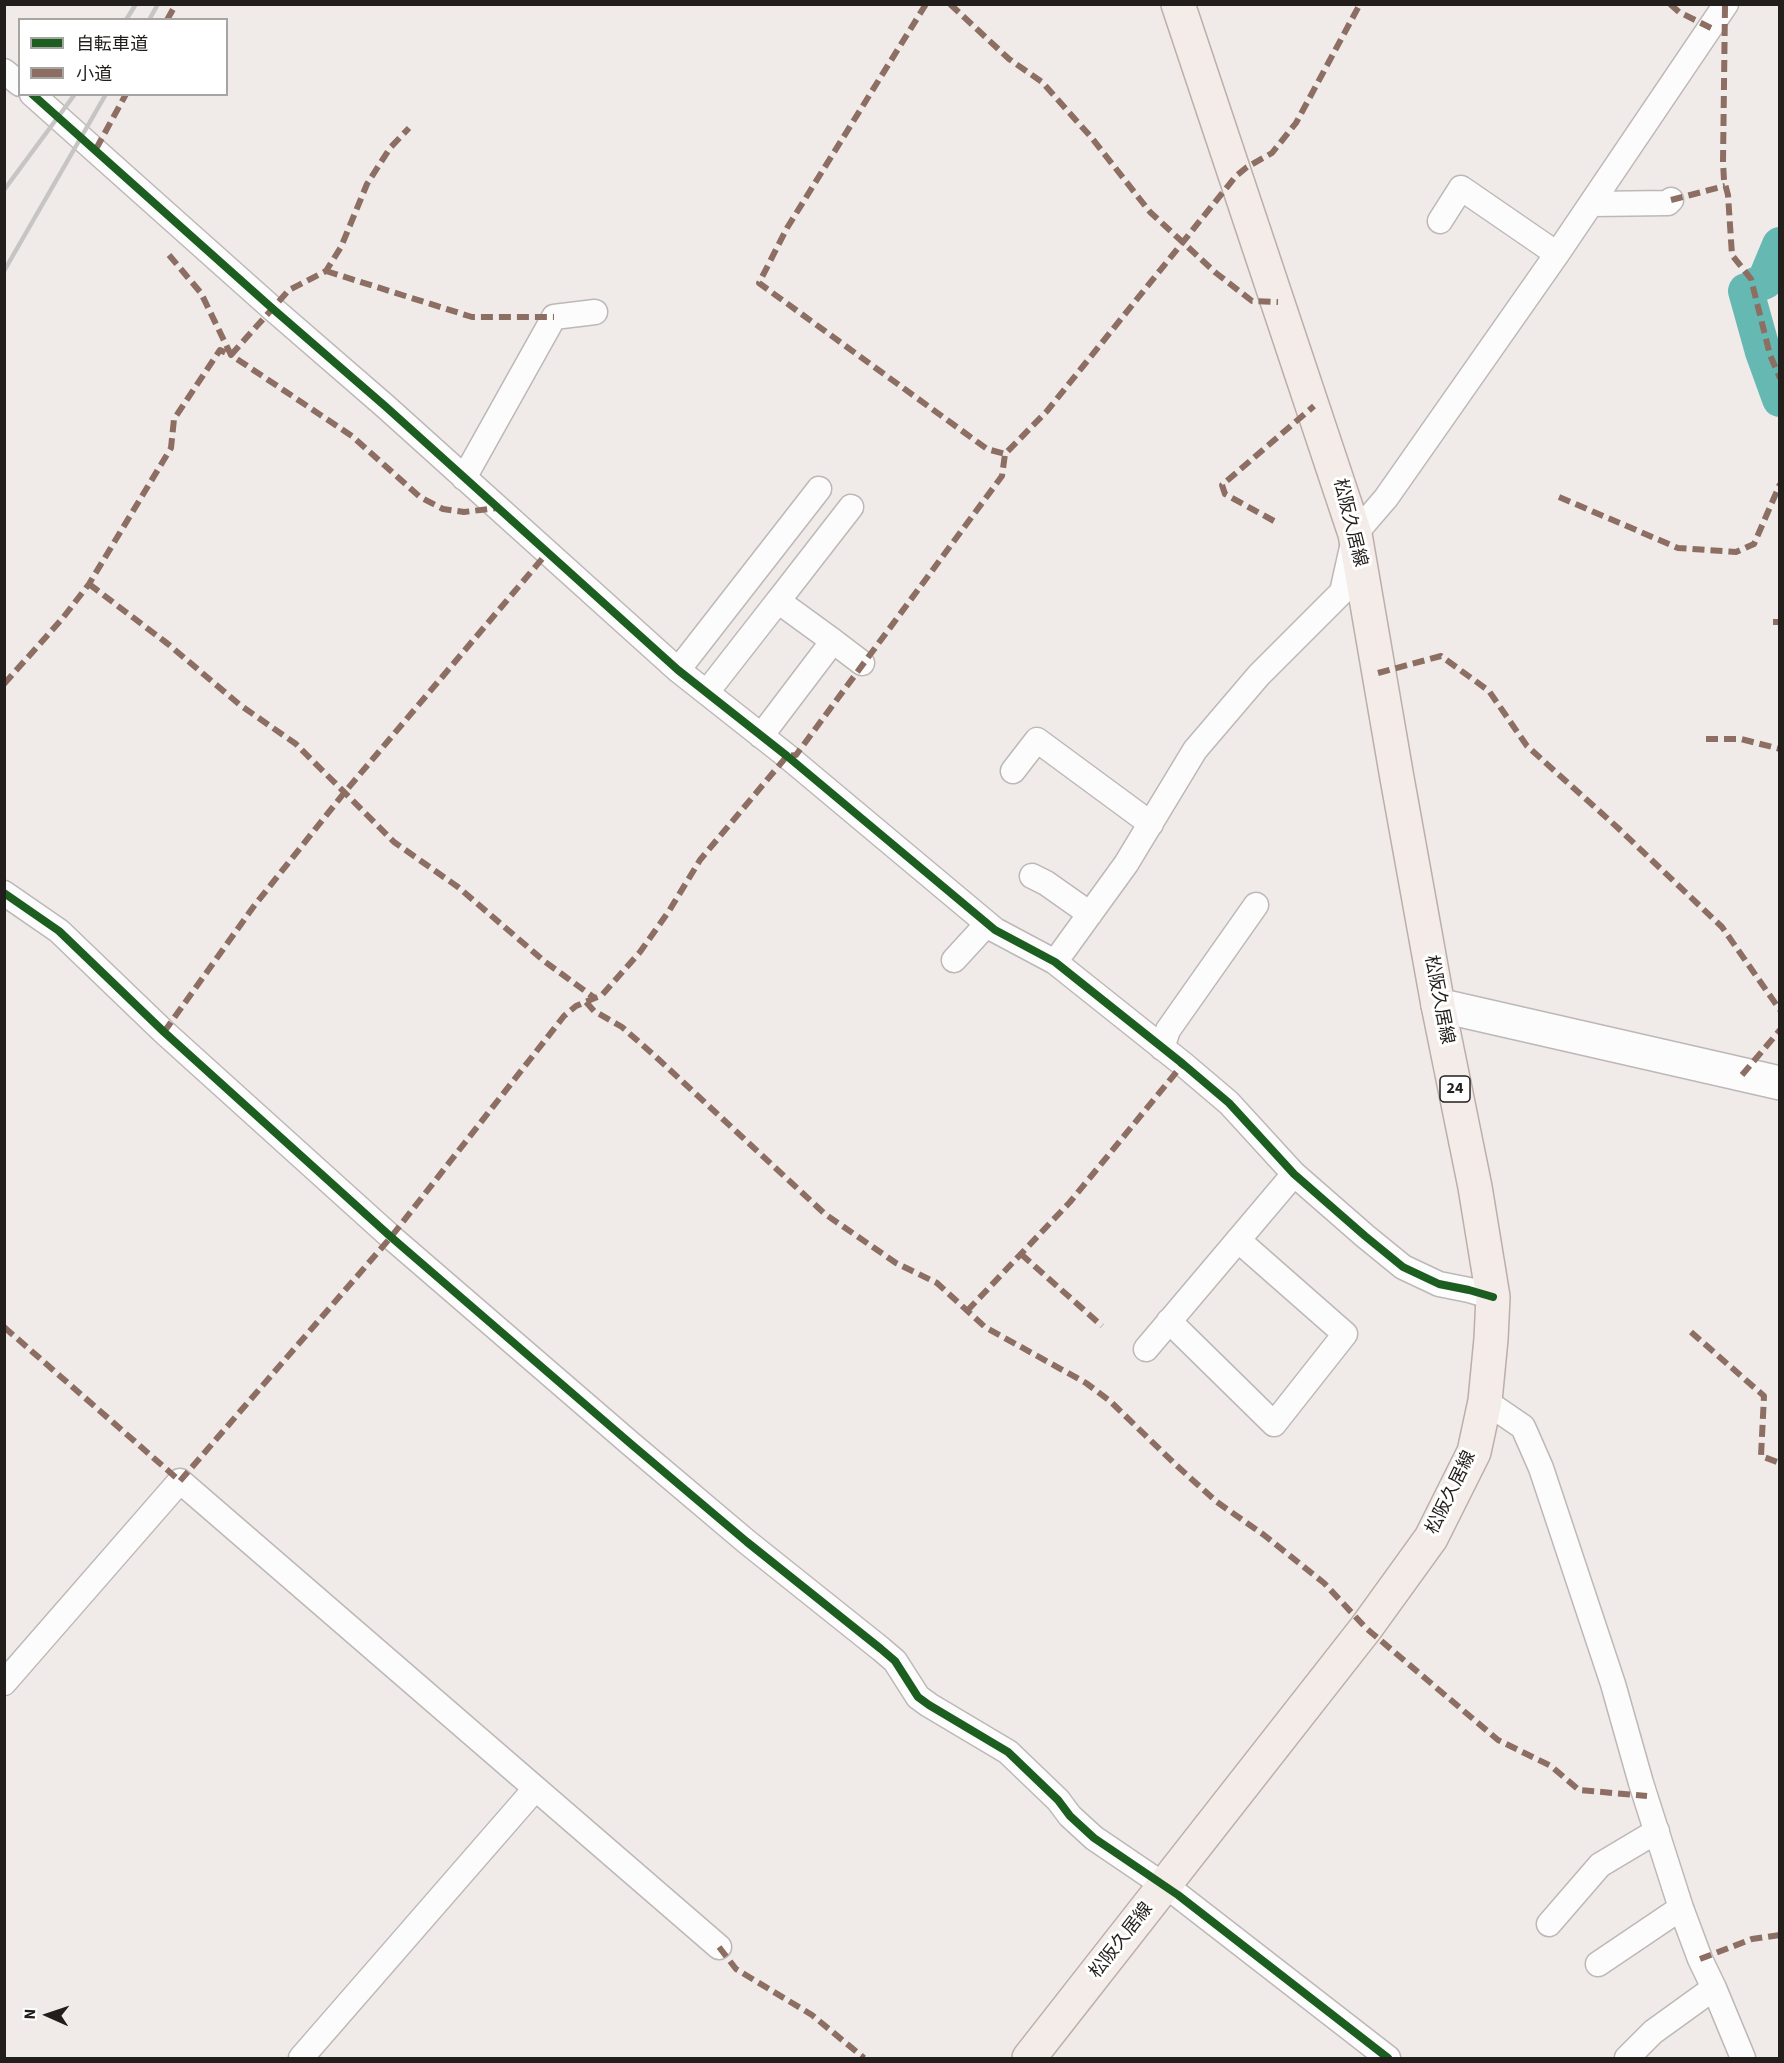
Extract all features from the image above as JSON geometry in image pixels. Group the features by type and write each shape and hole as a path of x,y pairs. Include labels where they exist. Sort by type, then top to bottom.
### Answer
{"main road":[{"name":"松阪久居線","path":"1029,2058 1359,1637 1431,1538 1474,1452 1485,1401 1491,1339 1493,1297 1438,1005 1355,534 1178,4"}],"street":[{"path":"1055,963 1126,864 1195,750 1258,675 1342,592 1355,534 1386,498 1592,204 1726,4"},
{"path":"4,72 18,82"},
{"path":"34,96 678,670 987,924 1055,963 1162,1048 1228,1103 1294,1174 1365,1236 1403,1267 1439,1284 1493,1297"},
{"path":"1440,221 1461,188 1557,254"},
{"path":"1592,204 1668,203 1671,200"},
{"path":"464,478 554,317 595,312"},
{"path":"678,670 819,489"},
{"path":"707,692 851,507"},
{"path":"778,601 862,663"},
{"path":"761,736 833,641"},
{"path":"1013,771 1037,740 1151,824"},
{"path":"1032,876 1046,883 1090,914"},
{"path":"4,893 59,931 164,1032 391,1237 631,1444 747,1542 895,1661 918,1697 1008,1752 1094,1838 1166,1886 1388,2058"},
{"path":"1162,1048 1168,1030 1256,905"},
{"path":"954,960 987,924"},
{"path":"1438,1005 1779,1083"},
{"path":"1146,1348 1294,1174"},
{"path":"1169,1321 1274,1424 1345,1334 1238,1240"},
{"path":"1485,1401 1523,1427 1541,1468 1613,1684 1681,1908 1700,1959 1743,2058"},
{"path":"4,1683 180,1481 719,1947"},
{"path":"301,2058 535,1789"},
{"path":"1549,1924 1600,1865 1657,1832"},
{"path":"1598,1964 1681,1908"},
{"path":"1627,2058 1653,2031 1714,1988"}],"waterway":[{"path":"1756,285 1765,281 1780,245"},
{"path":"1746,291 1763,352 1780,399"}],"railway":[{"path":"127,18 136,4"},
{"path":"150,18 158,4"},
{"path":"4,190 74,96"},
{"path":"4,271 105,96"}],"marked path":[{"path":"168,18 176,4"},
{"path":"926,4 787,228 759,283 987,449 1005,454 1047,411 1236,176 1272,153 1296,123 1360,4"},
{"path":"950,4 1009,59 1042,82 1091,137 1150,212 1216,273 1252,301 1278,302"},
{"path":"1670,4 1679,12 1711,28"},
{"path":"1725,6 1723,162 1732,255 1751,279 1770,355 1780,378"},
{"path":"96,149 125,96"},
{"path":"4,684 62,619 89,584 171,448 174,419 220,350 231,355 289,290 326,271 341,247 367,184 390,148 409,128"},
{"path":"1671,200 1725,186"},
{"path":"169,255 201,293 231,355 352,436 420,497 443,509 464,512 497,508"},
{"path":"326,271 472,317 554,317"},
{"path":"1274,521 1225,494 1222,485 1314,406"},
{"path":"4,1327 180,1481 391,1237 564,1016 576,1006 602,995 640,952 669,911 700,860 787,756 796,755 1002,476 1005,454"},
{"path":"1559,497 1678,548 1736,552 1754,544 1780,484"},
{"path":"164,1032 254,906 344,793 547,553"},
{"path":"89,584 168,644 240,705 296,744 394,842 458,887 544,961 596,999"},
{"path":"1773,622 1780,622"},
{"path":"1378,673 1441,656 1489,691 1527,746 1618,828 1722,927 1780,1010"},
{"path":"1706,739 1741,739 1780,749"},
{"path":"586,1002 594,1011 622,1027 655,1056 825,1214 896,1263 937,1283 985,1327 1086,1383 1110,1401 1217,1502 1264,1535 1324,1583 1366,1628 1498,1740 1551,1766 1579,1790 1647,1796"},
{"path":"1742,1075 1780,1030"},
{"path":"967,1311 1070,1202 1183,1064"},
{"path":"1021,1254 1102,1326"},
{"path":"1691,1332 1764,1396 1761,1456 1780,1463"},
{"path":"1700,1959 1752,1939 1780,1935"},
{"path":"719,1947 736,1969 812,2015 864,2058"}],"cycle path":[{"path":"34,96 385,406 678,670 787,756 995,930 1055,962 1183,1064 1229,1103 1294,1174 1365,1236 1403,1267 1439,1284 1493,1297"},
{"path":"4,893 59,931 164,1032 391,1237 631,1444 747,1542 895,1661 918,1697 1008,1752 1094,1838 1178,1895 1388,2058"}]}
